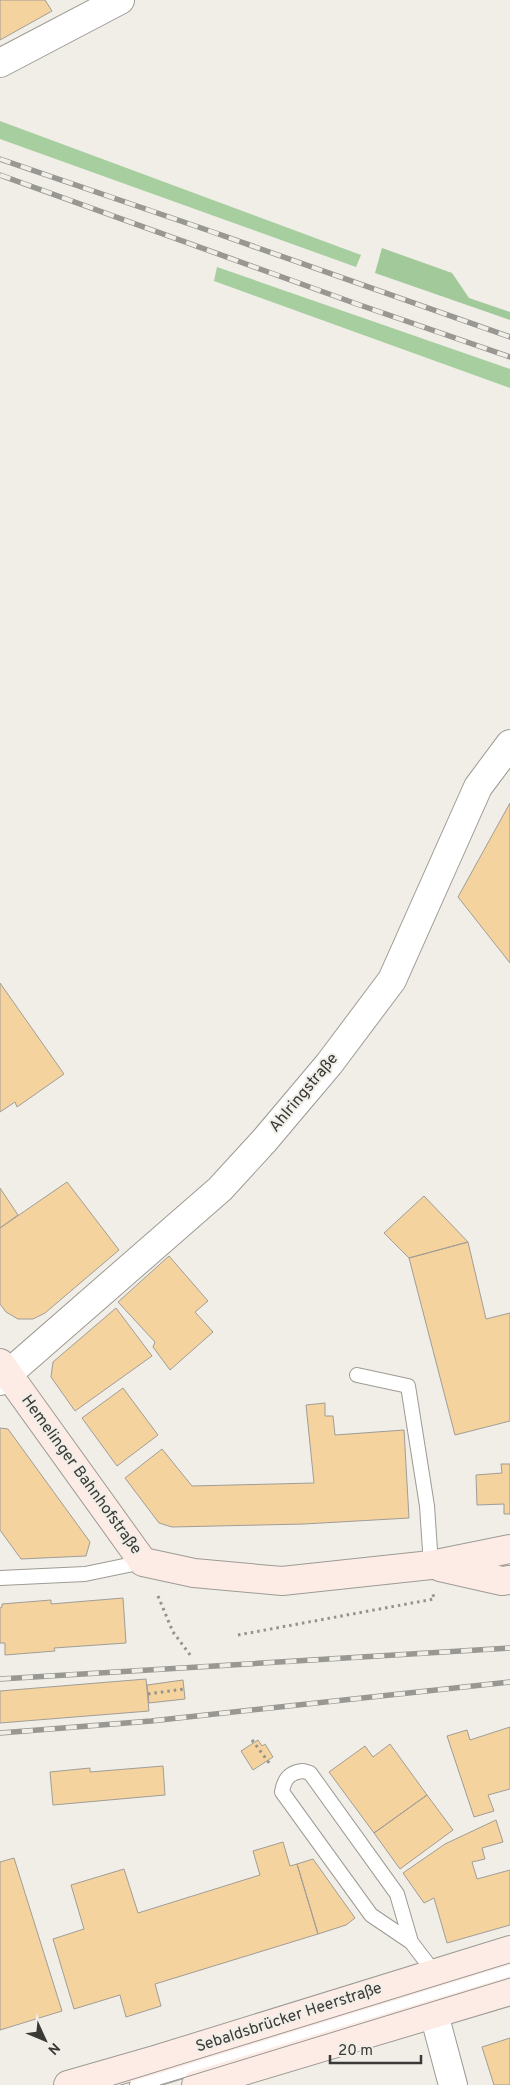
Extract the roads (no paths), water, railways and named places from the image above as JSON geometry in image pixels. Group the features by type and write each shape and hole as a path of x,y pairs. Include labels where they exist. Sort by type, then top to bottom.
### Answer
{"main road":[{"name":"Hemelinger Bahnhofstraße","path":"3,1373 143,1562"},
{"path":"143,1562 194,1573 282,1581 431,1565 510,1549"},
{"path":"431,1565 502,1581 510,1580"},
{"name":"Sebaldsbrücker Heerstraße","path":"68,2085 155,2060 510,1950"},
{"path":"196,2085 510,1991"}],"street":[{"path":"0,63 120,0"},
{"name":"Ahlringstraße","path":"3,1373 220,1190 329,1064 392,980 478,787 510,744"},
{"path":"434,2014 453,2085"}],"lane":[{"path":"357,1375 408,1386 427,1506 431,1565"},
{"path":"0,1578 85,1574 143,1562"},
{"path":"411,1942 397,1894 316,1781 310,1773 304,1771 291,1775 286,1779 282,1792 370,1914 411,1942 434,1972"},
{"path":"137,2085 510,1970"}],"tram line":[{"path":"114,2085 510,1963"},
{"path":"160,2085 510,1978"}],"railway":[{"path":"0,159 510,337"},
{"path":"0,175 354,303 510,357"},
{"path":"0,1679 510,1648"},
{"path":"0,1733 151,1721 510,1682"}]}
